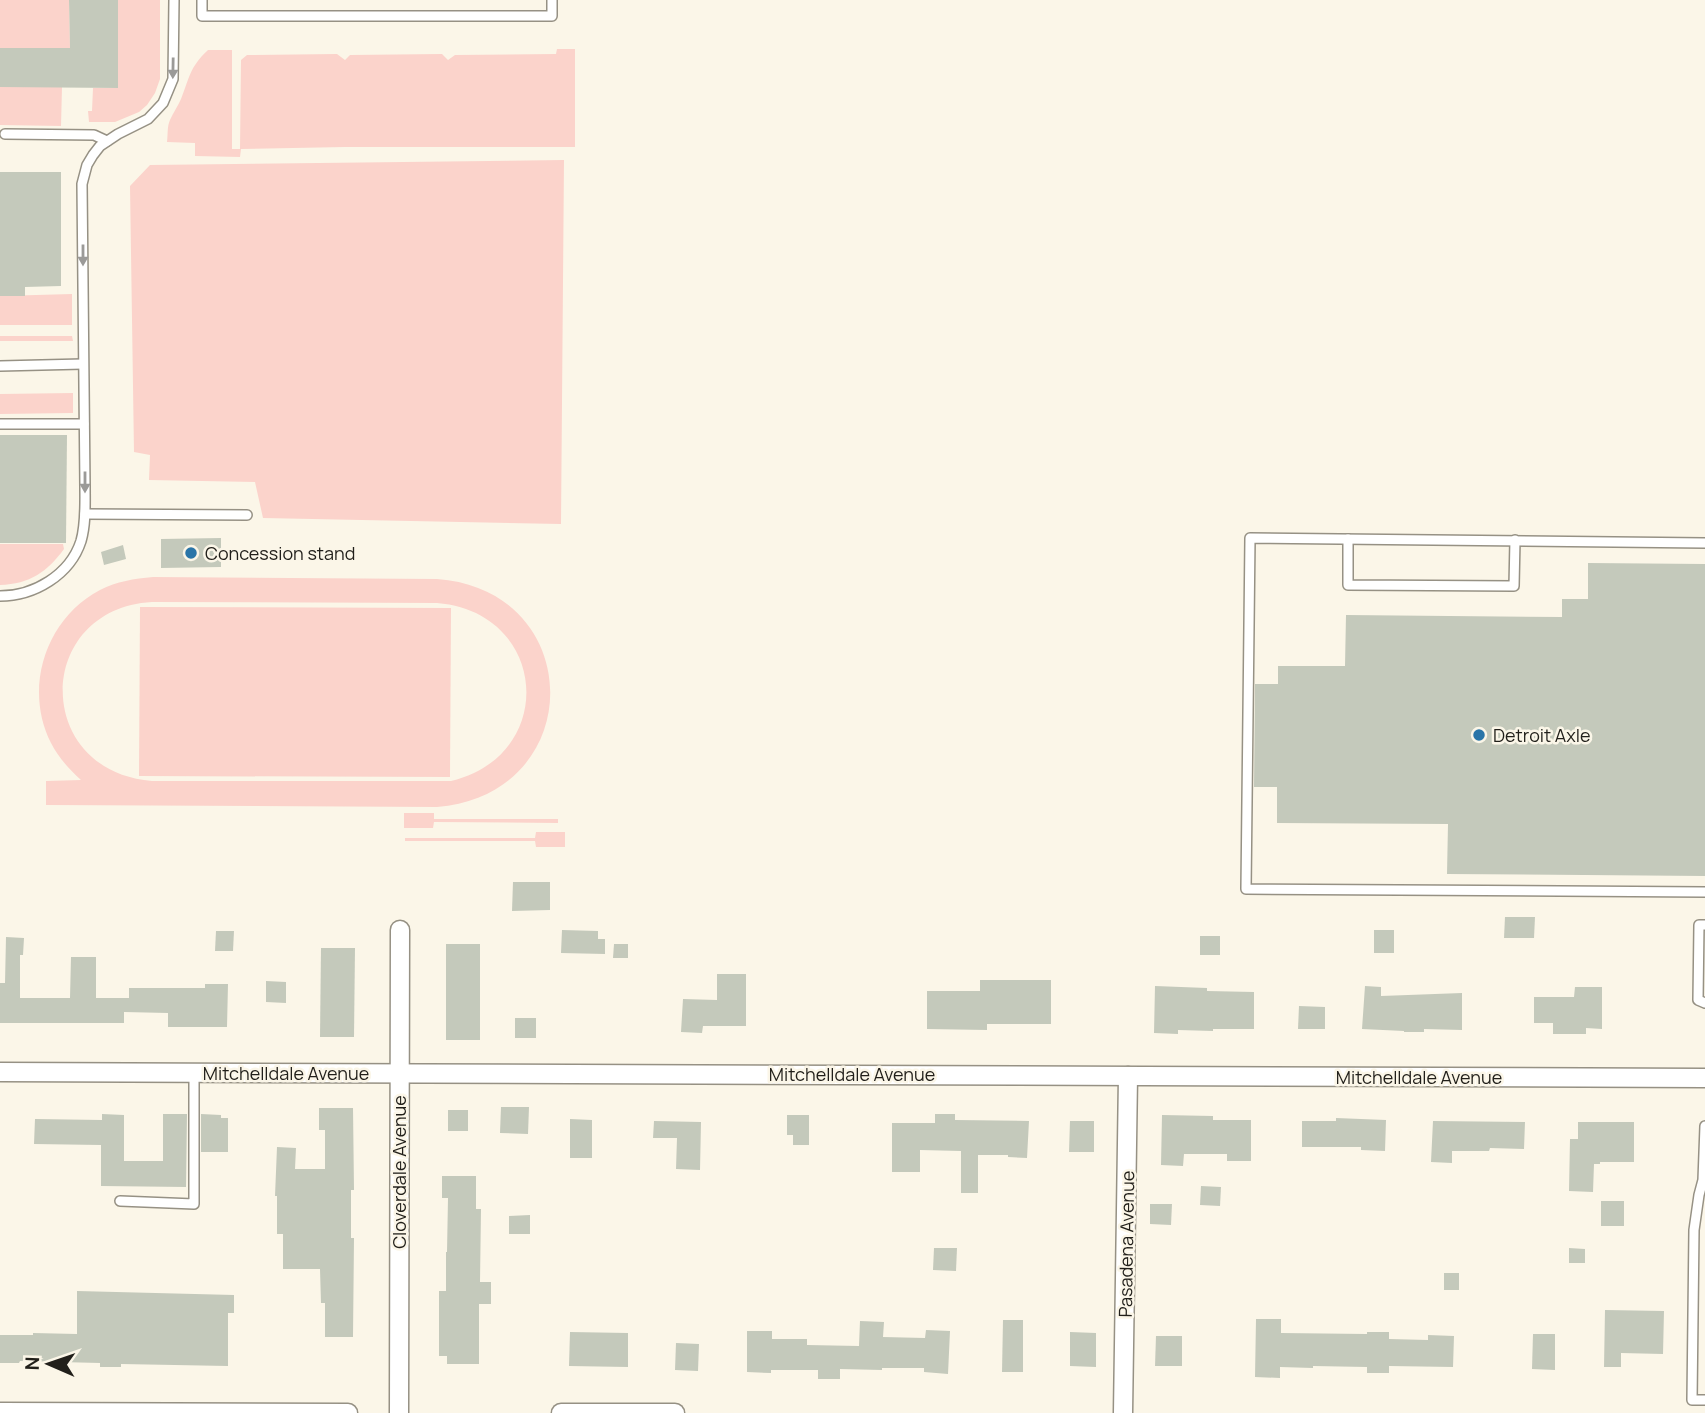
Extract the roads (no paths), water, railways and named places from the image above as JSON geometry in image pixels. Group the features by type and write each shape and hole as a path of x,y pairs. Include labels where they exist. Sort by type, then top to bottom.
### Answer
{"street":[{"name":"Cloverdale Avenue","path":"399,1413 400,930"},
{"name":"Mitchelldale Avenue","path":"0,1072 1705,1078"},
{"name":"Pasadena Avenue","path":"1123,1413 1128,1076"},
{"path":"0,1412 348,1413"},
{"path":"561,1413 675,1413"}],"lane":[{"path":"0,596 12,596 37,589 60,573 74,556 81,541 85,514 82,184 93,155 107,141 148,119 163,103 173,79 174,0"},
{"path":"202,0 202,16 552,16 552,0"},
{"path":"5,134 94,135 107,141"},
{"path":"0,366 83,364"},
{"path":"0,424 84,424"},
{"path":"85,514 247,515"},
{"path":"1705,543 1250,538 1246,889 1705,892"},
{"path":"1348,539 1348,585 1514,586 1515,540"},
{"path":"1705,925 1699,925 1702,973 1698,1000 1705,1003"},
{"path":"120,1201 194,1204 194,1073"},
{"path":"1705,1126 1703,1180 1694,1230 1692,1401 1705,1401"}],"place":[{"name":"Concession stand","path":"191,553"},
{"name":"Detroit Axle","path":"1479,735"}]}
